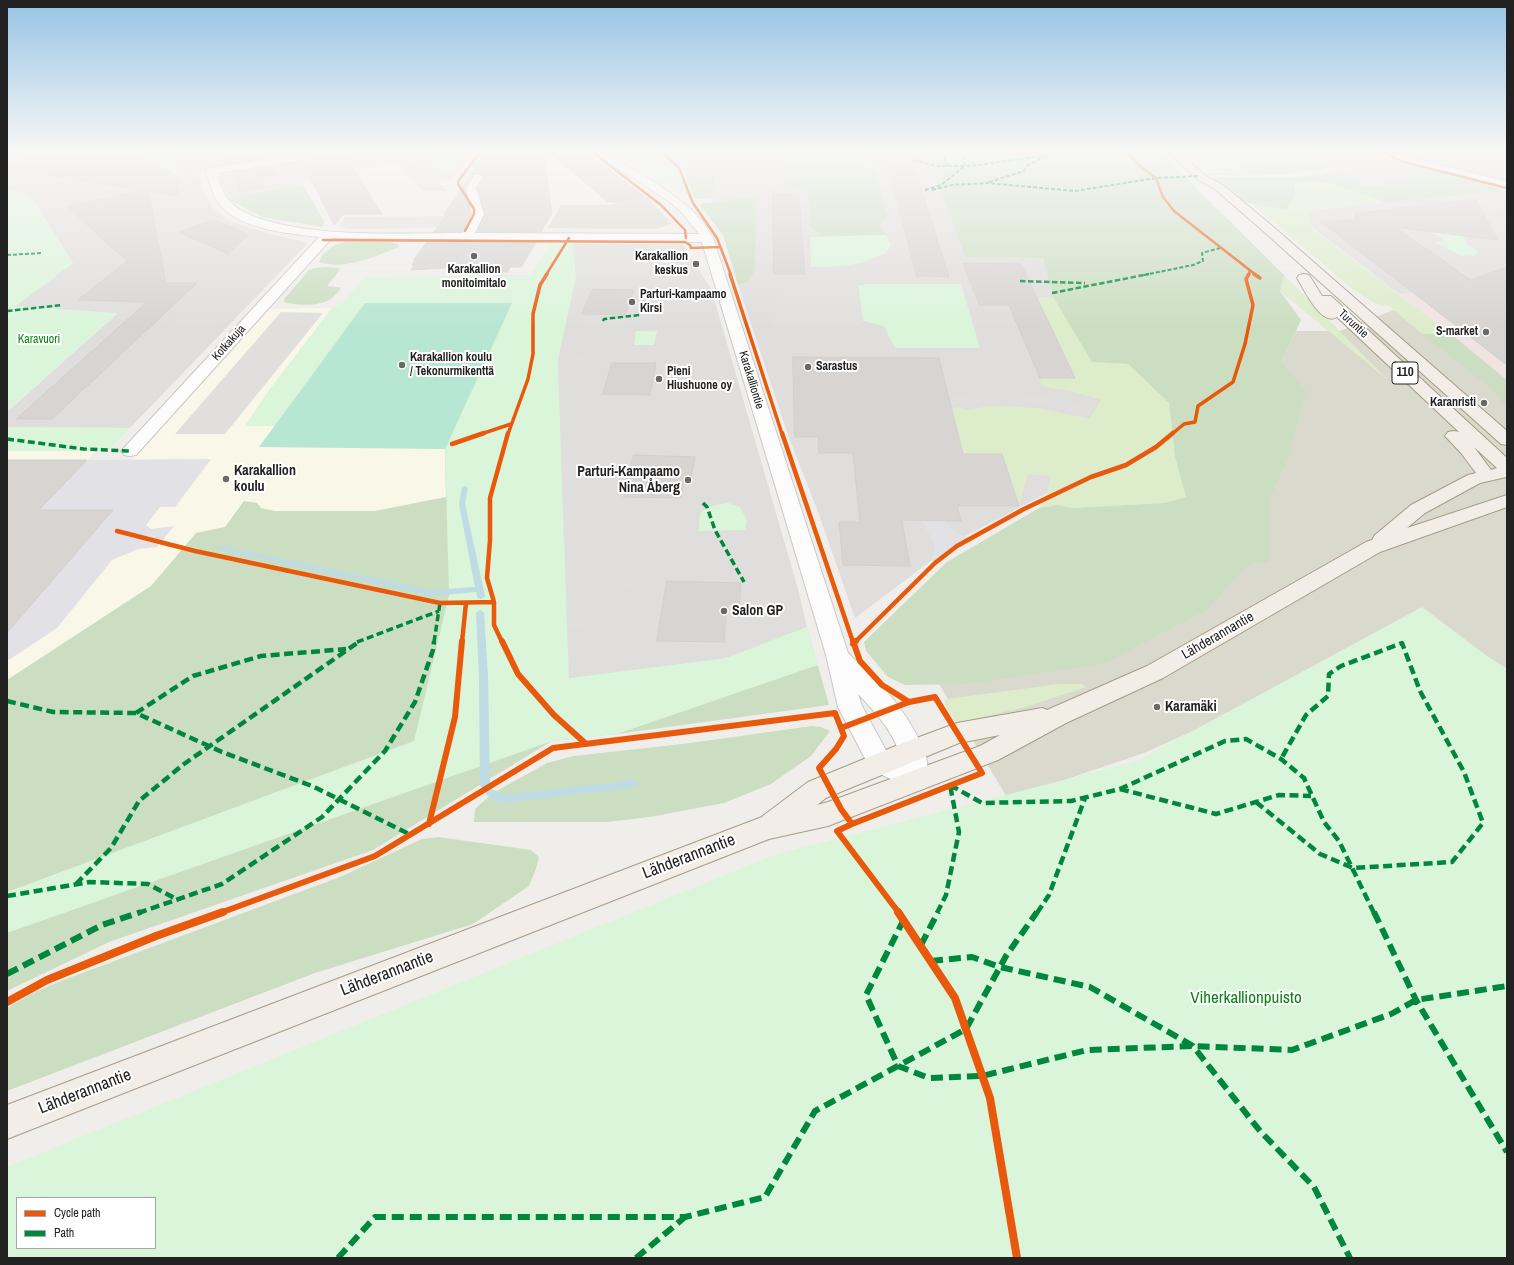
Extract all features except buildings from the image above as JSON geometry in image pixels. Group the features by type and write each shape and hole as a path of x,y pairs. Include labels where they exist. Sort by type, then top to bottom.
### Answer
{"main road":[{"name":"Turuntie","path":"1233,211 1282,257"},
{"name":"Turuntie","path":"1247,211 1504,435"},
{"name":"Turuntie","path":"1486,475 1467,448 1323,308 1298,273 1507,468"},
{"name":"Lähderannantie","path":"7,1122 768,827 828,814 989,753 1057,716 1155,672 1373,547 1418,509 1474,479 1486,475 1507,472"},
{"name":"Lähderannantie","path":"1373,547 1507,501"},
{"name":"Lähderannantie","path":"768,827 817,790 912,750 957,733 1057,716"}],"street":[{"path":"234,211 264,224 290,230 328,235 707,238"},
{"path":"467,237 478,214 477,211"},
{"name":"Karakalliontie","path":"683,211 702,229 707,238 837,655 850,707 880,763"},
{"name":"Kotkakuja","path":"130,451 328,235"},
{"name":"Karakalliontie","path":"837,655 888,710 912,750 917,780"},
{"path":"880,763 917,780"}],"shaded area":[{"path":"40,211 217,211 230,221 269,234 301,241 307,244 130,428 7,427 7,412 117,314 15,306 73,263"},
{"path":"558,211 660,211 672,224 656,229 548,228"},
{"path":"749,211 948,211 965,257 1043,258 1053,297 1137,451 1047,493 935,552 932,560 855,618 817,509 788,435 738,285 746,283"},
{"path":"1307,211 1507,211 1507,291 1399,294 1313,228"},
{"path":"1459,211 1507,211 1507,212 1470,216"},
{"path":"460,216 452,228 349,229 338,227 346,217"},
{"path":"573,244 683,244 711,288 798,589 807,627 726,658 569,679 558,359 576,277"},
{"path":"573,244 673,244 685,277 576,277"},
{"path":"858,286 866,343 774,342 775,295"},
{"path":"1507,291 1507,380 1399,294"},
{"name":"Karakallion koulu","path":"343,302 512,303 445,449 446,497 375,511 275,511 225,527 196,533 151,586 7,680 7,451 95,451 88,460 132,460 267,309 332,308"},
{"path":"1404,306 1507,390 1507,669 1487,656 1429,625 1144,753 1008,799 933,674 1080,642 1281,363 1296,331 1340,331"},
{"path":"281,312 323,313 225,434 175,434"},
{"path":"182,315 226,316 121,422 70,422"},
{"path":"585,319 626,319 617,359 605,360 597,396 607,396 607,418 598,418 599,433 613,431 619,459 611,460 619,502 626,502 638,587 625,589 625,622 567,628 565,562 592,559 591,543 564,545 558,359 583,357 586,347 577,346"},
{"path":"992,392 1017,393 1055,398 1094,409 1089,416 1038,403 1009,400 969,402 949,405 942,397"},
{"path":"960,443 963,454 967,454 971,468 931,492 951,529 970,539 957,546 935,563 932,560 935,552 934,544 913,502"},
{"path":"211,459 175,507 160,507 146,525 151,529 174,526 157,547 138,549 112,560 57,628 7,661 7,633 112,511 39,510 87,460"}],"green space":[{"name":"Karavuori","path":"7,211 40,211 73,263 16,306 117,313 7,412"},
{"path":"250,211 318,211 324,221 323,227 262,217"},
{"path":"704,211 756,211 755,271 746,283 738,285 723,235"},
{"path":"809,211 887,211 888,216 880,225 886,235 821,236 811,227"},
{"path":"948,211 1220,211 1284,275 1280,291 1301,320 1281,363 1306,391 1288,458 1270,497 1269,562 1253,563 1244,568 1208,609 1103,664 964,684 905,685 888,677 866,651 864,642 947,562 1039,508 1057,505 1073,508 1164,503 1186,497 1175,457 1169,403 1128,364 1092,362 1053,297 1043,258 965,257"},
{"path":"1259,211 1307,211 1313,229 1452,335 1422,334 1389,306 1378,305 1355,291"},
{"path":"1422,226 1463,234 1467,244 1479,252 1475,253 1478,255 1461,256 1435,242 1446,241"},
{"path":"886,235 891,245 886,253 864,262 844,266 811,267 810,237"},
{"path":"345,242 389,242 398,244 399,247 349,264 339,265 319,262 329,249"},
{"path":"573,244 576,277 558,359 569,678 726,658 807,627 818,665 617,734 552,741 7,933 7,892 414,741 449,595 445,449 512,304 365,303 275,426 245,426 269,390 332,308 343,302 365,277 531,275 551,245"},
{"path":"551,245 576,277 558,359 569,678 726,658 807,627 829,705 617,734 552,741 373,850 109,942 7,991 7,680 151,586 196,533 225,527 244,501 257,503 261,508 275,511 375,511 446,497 445,449 512,304 494,275 531,275"},
{"path":"326,267 338,268 340,270 327,286 341,288 333,297 324,302 313,304 301,305 284,302 285,298 309,270"},
{"path":"1284,275 1390,382 1280,291"},
{"path":"867,284 961,284 980,348 895,348 884,326 863,321 858,286"},
{"path":"1037,297 1053,297 1092,362 1128,364 1169,403 1175,457 1186,497 1164,503 1073,508 1057,505 1039,508 1047,493 1050,476 1028,474 1019,506 1002,454 963,454 960,443 944,411 959,407 969,410 988,406 1015,406 1043,409 1089,419 1101,400 1071,391 1041,386 1040,378 1075,378"},
{"name":"Karakallion koulu / Tekonurmikenttä","path":"365,303 512,303 445,449 259,447"},
{"path":"636,331 657,331 654,345 634,345"},
{"path":"1422,334 1452,335 1507,380 1507,407 1484,381 1474,375"},
{"path":"7,427 130,428 110,448 95,451 7,451"},
{"path":"728,503 740,507 747,520 745,530 699,531 700,513 713,506"},
{"name":"Viherkallionpuisto","path":"1422,607 1487,656 1507,669 1507,1258 7,1258 7,1167 774,855 1137,761"},
{"path":"1058,684 1082,684 1086,687 1026,707 956,723 945,705 945,701 947,699"},
{"path":"812,726 821,727 830,731 811,756 771,784 724,803 650,817 607,822 474,822 475,809 493,793 547,763 573,756 683,744"},
{"path":"438,837 531,850 539,857 529,886 473,924 315,973 7,1091 7,1008 35,992 66,979 340,877 422,839"}],"waterway":[{"path":"465,488 462,504 480,589"},
{"path":"221,548 431,593 480,589"},
{"path":"480,589 481,596"},
{"path":"480,613 484,677 485,785"},
{"path":"489,791 495,796 503,799 634,784"}],"marked path":[{"path":"1052,293 1193,265 1203,261 1202,253 1220,248"},
{"path":"7,255 43,253"},
{"path":"1020,281 1085,283"},
{"path":"603,321 604,319 640,315 645,301"},
{"path":"7,311 62,305"},
{"path":"7,439 84,449 130,451"},
{"path":"703,503 707,507 715,530 744,582"},
{"path":"7,974 102,925 222,884 322,817 385,751 415,702 433,650 440,603"},
{"path":"76,884 111,848 139,801 184,764 357,642 439,611"},
{"path":"1256,802 1320,854 1353,868 1452,862 1483,823 1464,772 1420,691 1402,643 1341,666 1329,674 1328,696 1306,715 1281,759"},
{"path":"136,713 193,676 261,656 346,649"},
{"path":"7,701 53,712 136,713 222,752 312,786 411,835"},
{"path":"950,785 982,803 1071,801 1120,789 1225,741 1246,739 1281,759 1304,778 1324,822 1339,841 1353,868 1416,1000 1507,1152"},
{"path":"921,945 946,895 959,832 950,785"},
{"path":"1120,789 1216,814 1279,795 1311,796"},
{"path":"338,1258 375,1217 685,1217 765,1197 815,1111 966,1029 1006,956 1049,895 1085,798"},
{"path":"7,896 90,882 148,884 176,899"},
{"path":"904,919 866,995 898,1066 929,1078 982,1076 1087,1050 1193,1046 1292,1050 1391,1014 1416,1000 1507,986"},
{"path":"931,961 972,957 1000,967 1090,987 1193,1046 1260,1131 1314,1187 1350,1258"},
{"path":"636,1258 685,1217"}],"cycle path":[{"path":"465,231 474,214 474,211"},
{"path":"667,211 685,230 686,238"},
{"path":"699,211 717,238 736,289 746,325 860,661 882,685 909,702"},
{"path":"1174,211 1260,278"},
{"path":"569,238 540,285 533,314 533,354 528,379 508,434 490,498 490,540 487,578 494,602 494,625 518,674 554,715 585,743"},
{"path":"323,240 685,242 690,245 691,248 720,247"},
{"path":"853,644 935,563 957,546 1024,509 1091,477 1126,465 1156,447 1184,424 1195,422 1198,406 1233,382 1245,344 1253,305 1246,279 1250,271"},
{"path":"452,444 511,424"},
{"path":"117,531 195,551 440,603 494,602"},
{"path":"429,824 455,717 466,603"},
{"path":"7,1002 47,980 156,936 375,856 553,748 835,713 841,728 909,702 935,697 982,773 852,824"},
{"path":"841,728 844,736 836,749 819,768 841,809 852,824 837,831 904,919 955,998 990,1098 1017,1258"}],"place":[{"name":"Karakallion monitoimitalo","path":"474,256"},
{"name":"Karakallion keskus","path":"696,264"},
{"name":"Parturi-kampaamo Kirsi","path":"632,302"},
{"name":"S-market","path":"1486,332"},
{"name":"Karakallion koulu / Tekonurmikenttä","path":"402,365"},
{"name":"Sarastus","path":"808,367"},
{"name":"Pieni Hiushuone oy","path":"659,379"},
{"name":"Karanristi","path":"1484,403"},
{"name":"Karakallion koulu","path":"226,479"},
{"name":"Parturi-Kampaamo Nina Åberg","path":"688,480"},
{"name":"Salon GP","path":"724,611"},
{"name":"Karamäki","path":"1157,707"}]}
